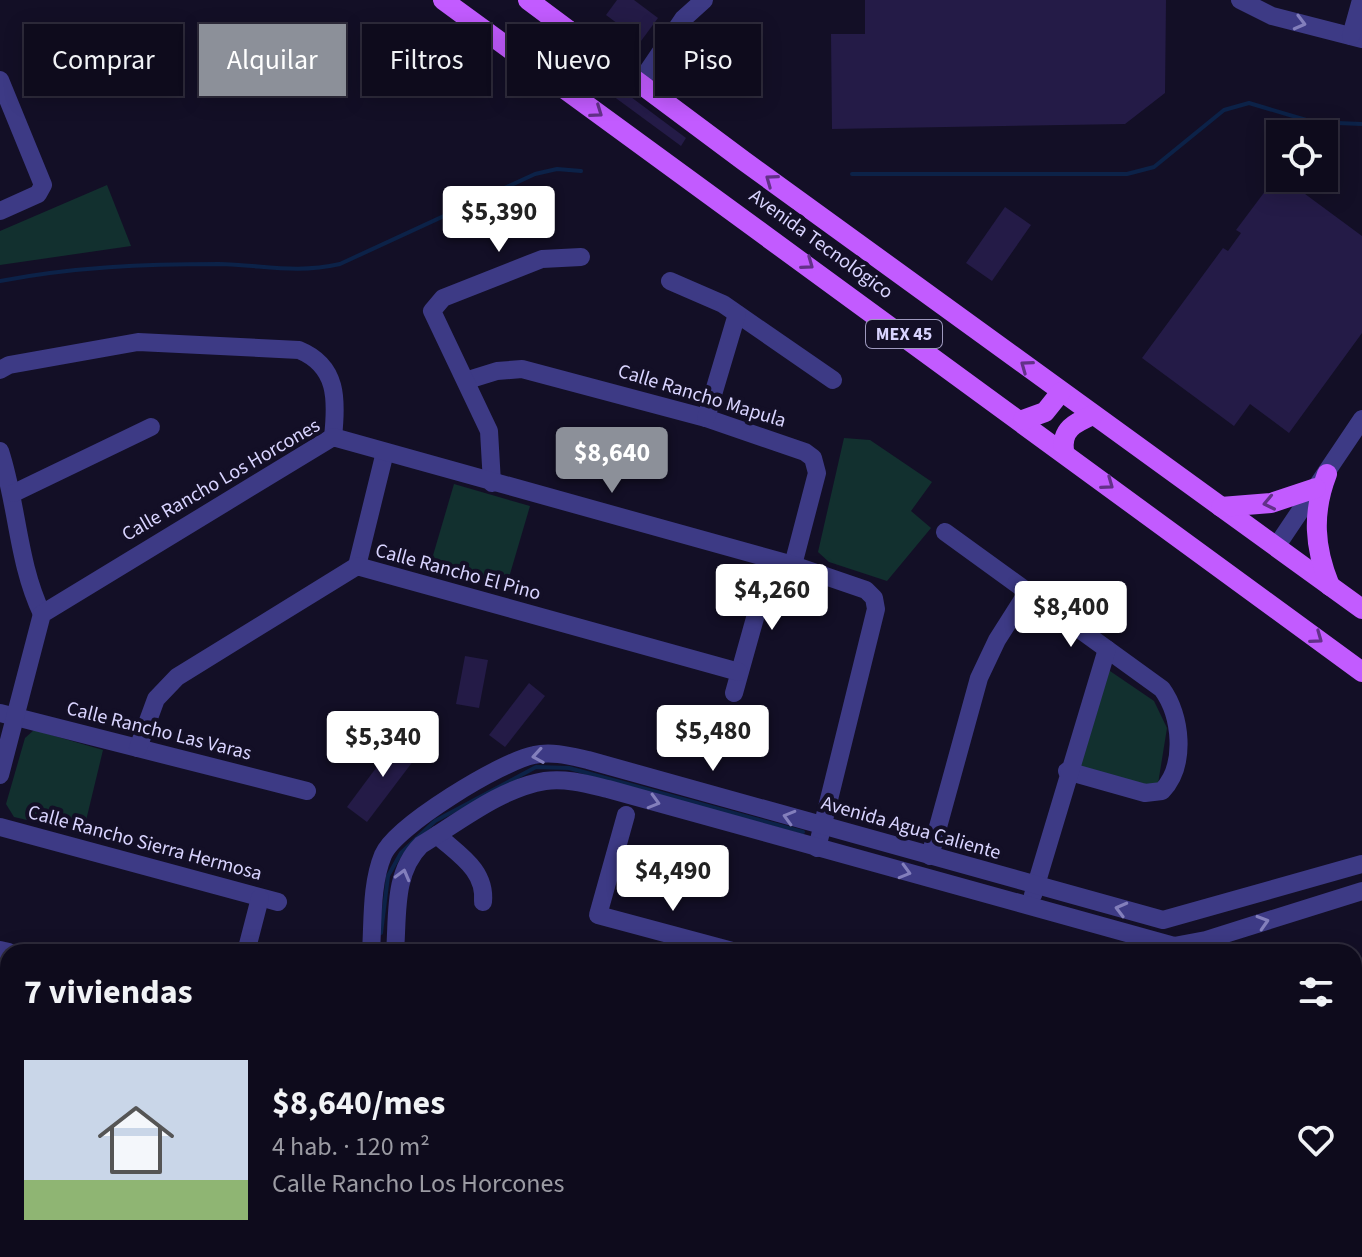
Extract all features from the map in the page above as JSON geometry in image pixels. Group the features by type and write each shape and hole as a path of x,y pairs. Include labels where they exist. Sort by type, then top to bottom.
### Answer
{"main road":[{"name":"Avenida Tecnológico","path":"443,0 507,46"},
{"name":"Avenida Tecnológico","path":"528,0 561,24"},
{"name":"Avenida Tecnológico","path":"639,84 1362,609"},
{"name":"Avenida Tecnológico","path":"576,96 1023,420 1362,672"},
{"path":"1023,420 1045,412 1061,392"},
{"path":"1064,451 1067,431 1093,415"},
{"path":"1221,507 1271,503 1321,481"},
{"path":"1321,481 1315,519 1318,546 1330,586"}],"street":[{"path":"639,84 659,50 683,19 704,0"},
{"path":"1240,0 1273,8 1356,38 1361,0"},
{"path":"0,80 43,185 38,194 0,211"},
{"path":"492,483 491,442 468,380 435,323 432,311 443,298 542,259 581,257"},
{"path":"670,281 737,314 833,380"},
{"path":"706,418 737,314"},
{"path":"0,370 9,365 138,342 299,350 321,363 331,379 337,400 333,437"},
{"name":"Calle Rancho Mapula","path":"468,380 507,368 522,369 706,418 801,449 813,458 817,473 793,565"},
{"path":"1276,547 1362,419"},
{"path":"14,493 151,427"},
{"name":"Calle Rancho Los Horcones","path":"42,614 333,437 793,565 853,584 869,594 876,609 822,826"},
{"path":"0,451 14,493 22,564 42,614 8,715 0,775"},
{"path":"357,566 385,452"},
{"path":"945,532 1162,689 1171,701 1177,718 1174,770 1167,786 1156,794 1067,771"},
{"path":"734,693 771,561"},
{"name":"Calle Rancho El Pino","path":"138,748 156,699 177,677 357,566 739,672"},
{"path":"930,856 979,678 997,640 1027,593"},
{"path":"1030,908 1067,771 1107,649"},
{"name":"Calle Rancho Las Varas","path":"8,715 307,791"},
{"name":"Avenida Agua Caliente","path":"372,944 378,874 382,857 396,835 430,810 530,756 560,754 588,760 1163,920 1197,913 1362,864"},
{"path":"396,944 405,864 421,845 514,790 559,780 608,789 1159,944"},
{"path":"626,815 598,915 706,944"},
{"path":"817,848 822,826"},
{"name":"Calle Rancho Sierra Hermosa","path":"0,827 269,900 250,944"},
{"path":"437,835 477,872 484,887 483,902"},
{"path":"1219,944 1362,891"},
{"path":"1197,913 1213,944"},
{"path":"1163,920 1175,944"}],"green space":[{"path":"107,185 131,246 0,265 0,231"},
{"path":"844,438 870,440 932,482 911,511 931,528 887,581 829,562 818,552"},
{"path":"454,484 530,506 505,591 429,569"},
{"path":"1107,669 1154,701 1167,728 1158,784 1144,790 1077,773"},
{"path":"34,730 103,750 83,833 14,817 6,804 25,738"}],"building":[{"path":"617,0 634,0 658,18 641,41 639,24 618,24 606,15"},
{"path":"865,0 1166,0 1165,93 1125,124 832,129 831,34 865,34"},
{"path":"613,96 630,96 686,138 681,146"},
{"path":"1266,190 1302,192 1362,236 1362,333 1289,433 1250,404 1234,426 1142,358 1223,248 1228,251 1241,233 1236,230"},
{"path":"1005,207 1031,225 992,281 966,263"},
{"path":"465,656 488,660 479,708 456,704"},
{"path":"529,683 545,696 505,747 489,735"},
{"path":"399,737 420,752 367,822 347,807"}],"waterway":[{"path":"852,174 1127,174 1154,167 1224,110 1249,103 1313,122 1362,124"},
{"path":"0,281 54,272 136,266 219,264 294,269 340,264 535,174 557,169 581,171"},
{"path":"381,933 388,876 401,853 435,821 536,767 569,768 803,832"}]}
